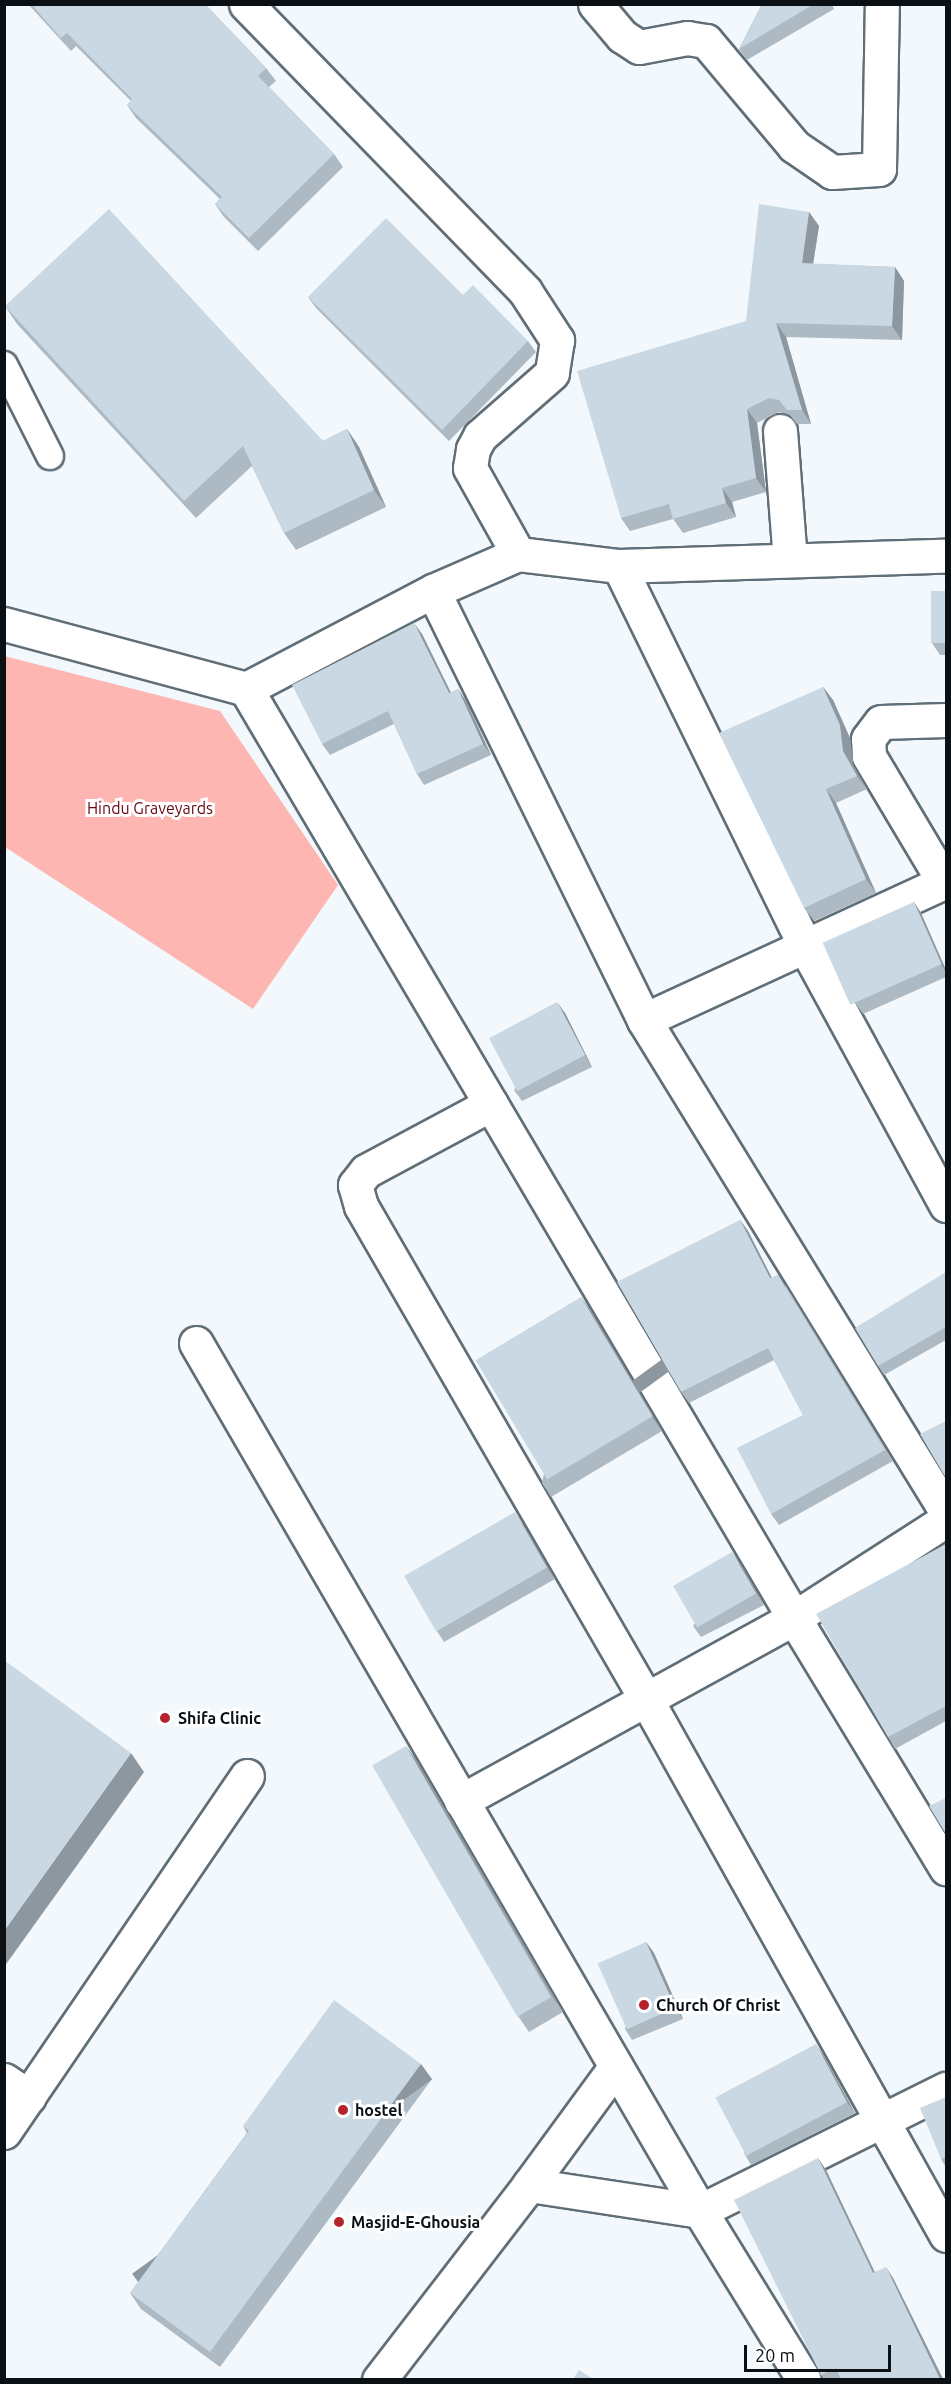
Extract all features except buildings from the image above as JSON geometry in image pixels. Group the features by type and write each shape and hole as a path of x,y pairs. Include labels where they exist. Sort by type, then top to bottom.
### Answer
{"street":[{"path":"246,4 525,291 557,340 552,373 480,436 472,449 470,468 518,554"},
{"path":"595,4 622,36 639,47 687,38 706,41 794,146 832,172 879,169 882,4"},
{"path":"780,431 790,560"},
{"path":"4,624 246,688 433,591 518,554 619,566 946,556"},
{"path":"619,566 806,948 946,1205"},
{"path":"433,591 644,1020 946,1511"},
{"path":"246,688 794,1618 946,1868"},
{"path":"644,1020 806,948 944,882 869,756 868,739 881,722 946,720"},
{"path":"491,1104 366,1171 355,1185 361,1206 646,1699 946,2235"},
{"path":"196,1343 700,2211 804,2379"},
{"path":"461,1801 794,1618 946,1520"},
{"path":"4,2132 16,2088 247,1776"},
{"path":"379,2379 529,2185 616,2066"},
{"path":"529,2185 700,2211 946,2089"}],"lane":[{"path":"4,365 50,456"}],"green space":[{"name":"Hindu Graveyards","path":"4,656 220,711 338,885 253,1009 5,847"}],"place":[{"name":"Shifa Clinic","path":"165,1718"},
{"name":"Church Of Christ","path":"644,2005"},
{"name":"hostel","path":"343,2110"},
{"name":"Masjid-E-Ghousia","path":"339,2222"}]}
